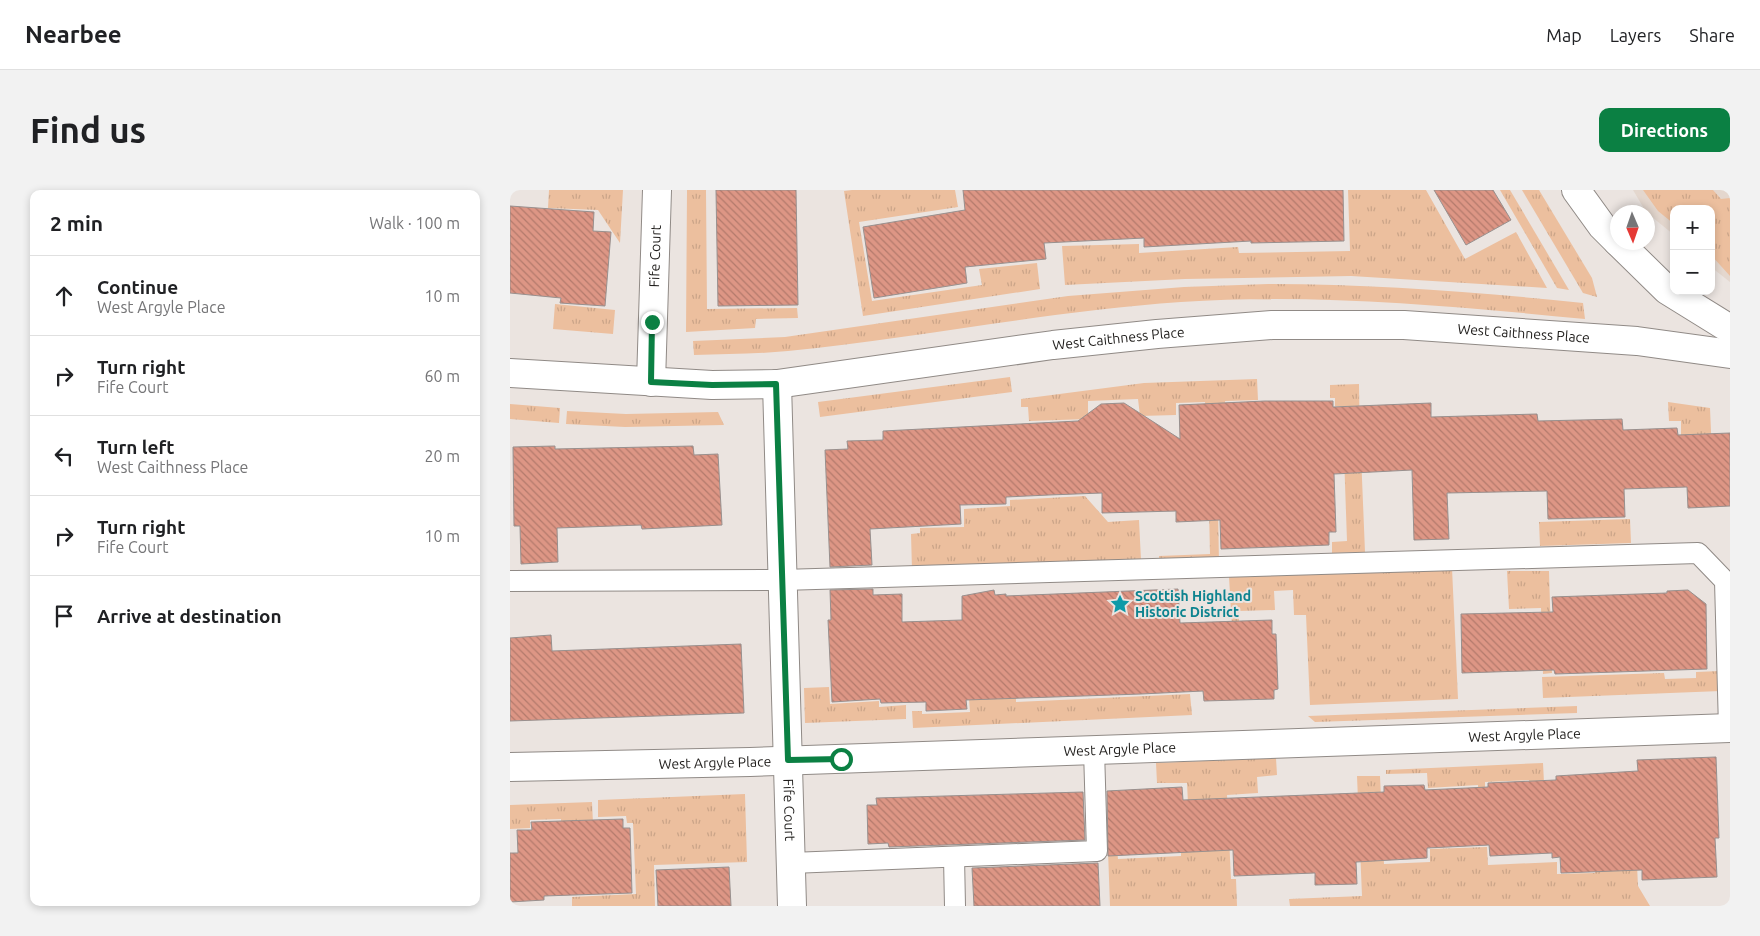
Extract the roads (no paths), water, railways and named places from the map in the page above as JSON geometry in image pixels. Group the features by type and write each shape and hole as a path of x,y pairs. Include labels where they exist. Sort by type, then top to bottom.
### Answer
{"street":[{"name":"Fife Court","path":"651,382 656,190"},
{"path":"1576,190 1610,234"},
{"path":"1626,250 1667,290 1730,329"},
{"name":"West Caithness Place","path":"510,373 712,385 776,384 1053,345 1272,325 1404,325 1637,341 1730,354"},
{"name":"Fife Court","path":"776,384 792,906"},
{"name":"West Argyle Place","path":"510,767 788,760 1730,728"}],"lane":[{"path":"510,581 782,580 1698,553 1725,581 1730,728"},
{"path":"791,863 1098,851 1094,750"},
{"path":"954,857 955,906"}],"place":[{"name":"Scottish Highland Historic District","path":"1120,604"}]}
